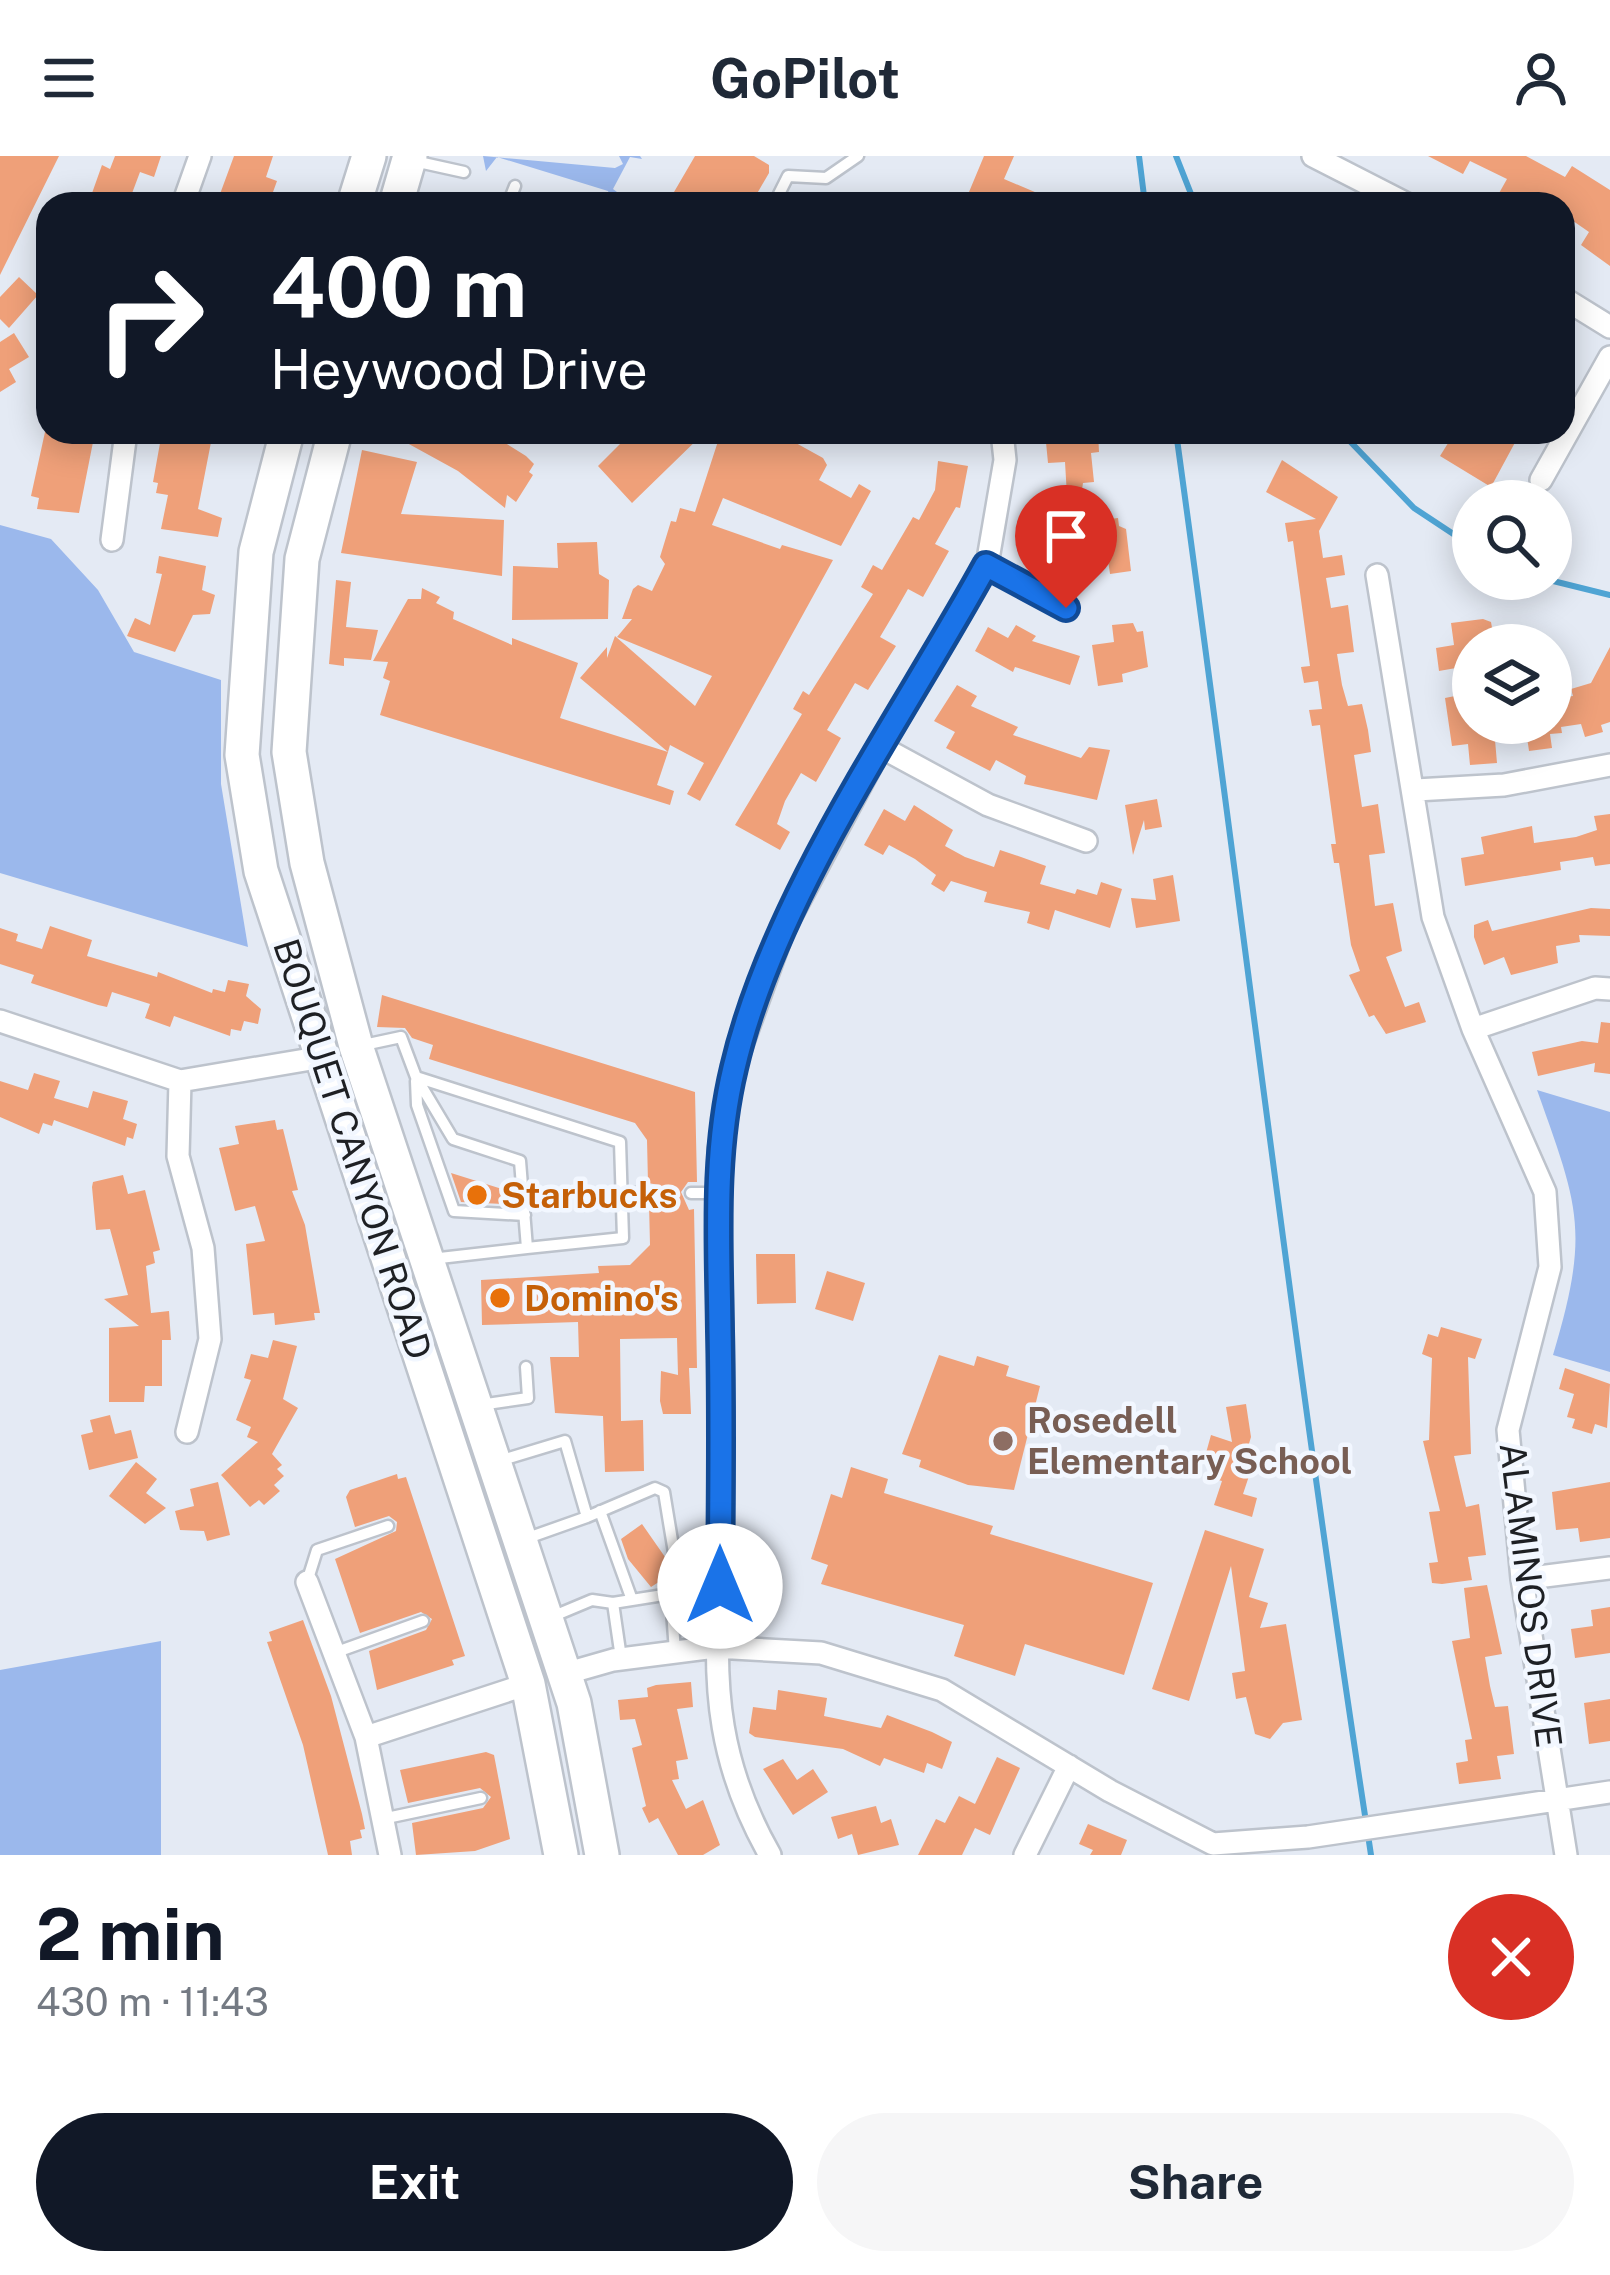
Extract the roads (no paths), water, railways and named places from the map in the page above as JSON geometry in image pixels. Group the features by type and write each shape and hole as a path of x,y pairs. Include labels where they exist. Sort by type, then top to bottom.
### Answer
{"main road":[{"path":"358,192 369,156"},
{"path":"400,192 410,158"},
{"name":"BOUQUET CANYON ROAD","path":"284,444 256,552 242,754 261,871 527,1684 561,1855"},
{"name":"BOUQUET CANYON ROAD","path":"332,444 302,559 289,752 307,863 356,1046 564,1674 602,1855"},
{"path":"323,1057 356,1046"},
{"path":"356,1159 386,1196 443,1363 452,1360 456,1340"},
{"path":"527,1684 564,1674"}],"street":[{"path":"188,192 200,156"},
{"path":"1313,156 1384,192"},
{"path":"1575,305 1610,327"},
{"path":"1575,419 1610,357"},
{"path":"112,540 124,444"},
{"path":"770,1855 727,1766 716,1647 723,1129 751,1013 783,932 880,747 986,565 1004,444"},
{"path":"1541,480 1561,444"},
{"path":"986,565 1066,608"},
{"name":"ALAMINOS DRIVE","path":"1377,575 1416,790 1432,917 1472,1029 1545,1192 1550,1267 1508,1430 1522,1579 1566,1855"},
{"path":"880,747 988,805 1086,841"},
{"path":"1416,790 1504,784 1610,765"},
{"path":"1472,1029 1595,988 1610,989"},
{"path":"0,1021 180,1082 323,1057"},
{"path":"180,1082 178,1156 203,1249 210,1339 187,1432"},
{"path":"1522,1579 1610,1568"},
{"path":"307,1582 366,1737 390,1855"},
{"path":"564,1674 621,1658 716,1647 821,1653 942,1690 1214,1849 1610,1792"},
{"path":"366,1737 527,1684"},
{"path":"1024,1855 1069,1766"}],"lane":[{"path":"780,192 788,176 826,178 858,156"},
{"path":"410,158 464,172"},
{"path":"512,192 514,186"},
{"path":"356,1046 401,1037 416,1078 453,1139 520,1161 527,1248"},
{"path":"416,1078 620,1142 623,1238 427,1259"},
{"path":"416,1078 417,1105 454,1211 525,1215"},
{"path":"622,1193 652,1193"},
{"path":"691,1193 719,1193"},
{"path":"476,1406 528,1398 526,1367"},
{"path":"496,1462 565,1441 587,1517"},
{"path":"520,1541 655,1488 664,1492 676,1593 675,1652"},
{"path":"600,1511 632,1600"},
{"path":"307,1582 317,1550 388,1526"},
{"path":"546,1619 592,1600 614,1603 720,1586"},
{"path":"614,1603 621,1658"},
{"path":"334,1654 422,1621"},
{"path":"382,1819 481,1798"}],"waterway":[{"path":"1139,156 1144,192"},
{"path":"1176,156 1190,192"},
{"path":"1178,444 1366,1822"},
{"path":"1353,444 1414,508 1452,533"},
{"path":"1572,586 1610,595"},
{"path":"1368,1835 1371,1855"}],"place":[{"name":"Starbucks","path":"477,1195"},
{"name":"Domino's","path":"500,1298"},
{"name":"Rosedell Elementary School","path":"1003,1441"}]}
